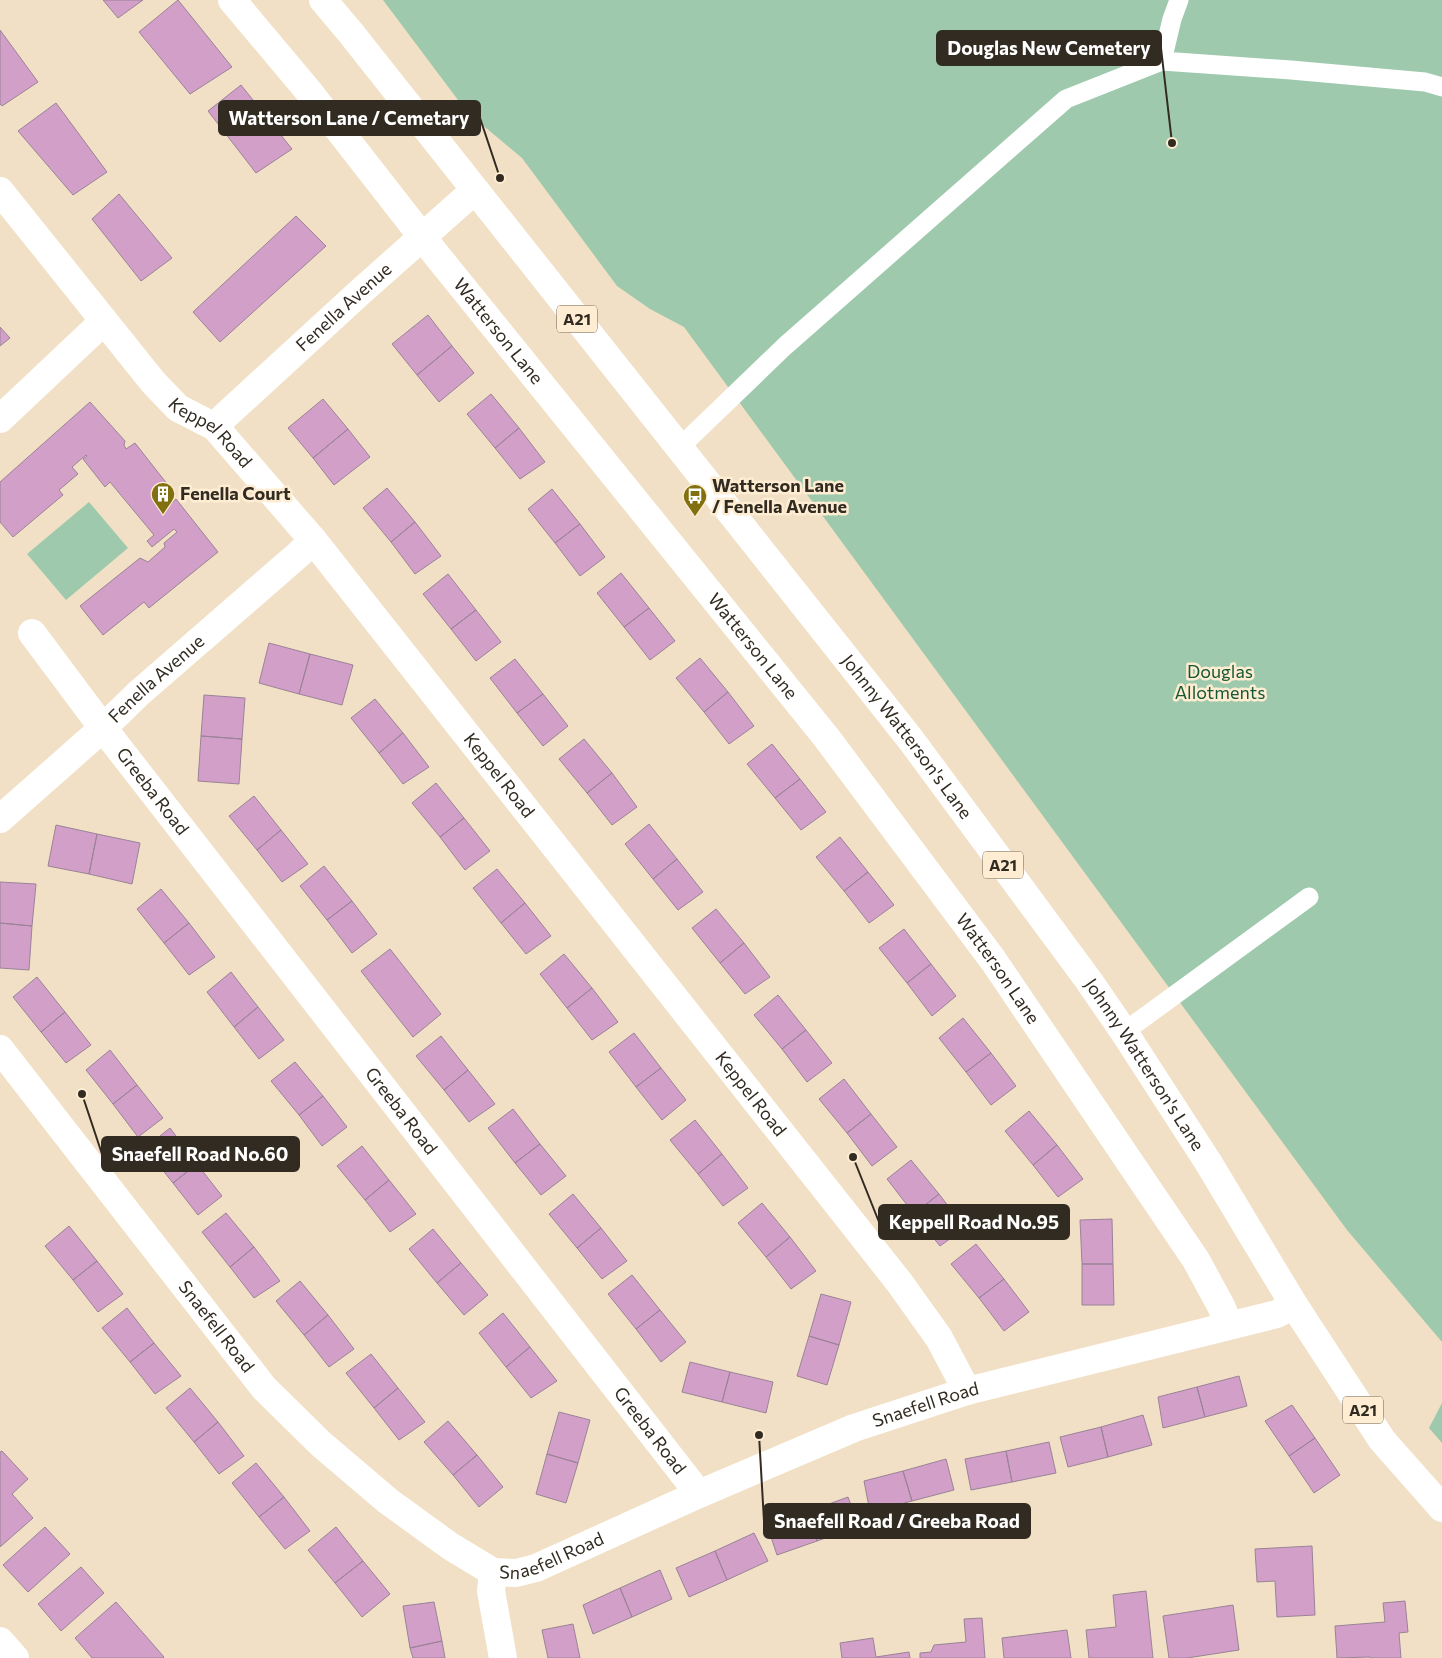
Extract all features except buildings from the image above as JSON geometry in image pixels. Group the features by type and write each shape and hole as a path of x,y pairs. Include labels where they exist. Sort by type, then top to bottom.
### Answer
{"main road":[{"name":"Watterson Lane","path":"232,0 310,93 422,237 826,737 993,960 1196,1260 1229,1325"},
{"name":"Johnny Watterson's Lane","path":"323,0 911,740 1089,981 1124,1032 1208,1162 1294,1305 1382,1440 1442,1508"},
{"name":"Fenella Avenue","path":"214,427 475,190"},
{"name":"Keppel Road","path":"0,191 58,261 153,382 178,408 214,427 313,540 899,1282 939,1338 967,1391"},
{"path":"0,419 104,321"},
{"name":"Fenella Avenue","path":"0,819 103,728 139,693 313,540"},
{"path":"32,633 103,728"},
{"name":"Greeba Road","path":"103,728 699,1494"},
{"name":"Snaefell Road","path":"0,1050 264,1388 321,1444 388,1501 450,1546 493,1572 516,1573 536,1568 699,1494 854,1428 967,1391 1277,1314 1294,1305"},
{"path":"493,1572 491,1590 503,1658"}],"lane":[{"path":"1162,61 1172,19 1179,0"},
{"path":"679,448 785,346 1066,100 1162,61 1425,82 1442,87"},
{"path":"1124,1032 1309,897"}],"green space":[{"name":"Douglas Allotments","path":"383,0 1442,0 1442,1342 1347,1230 684,327 650,309 617,286 522,158 467,112"},
{"path":"89,502 128,548 66,600 27,554"},
{"path":"1442,1403 1442,1443 1429,1428"}],"place":[{"name":"Douglas New Cemetery","path":"1172,143"},
{"name":"Watterson Lane / Cemetary","path":"500,178"},
{"name":"Fenella Court","path":"163,515"},
{"name":"Watterson Lane / Fenella Avenue","path":"695,517"},
{"name":"Snaefell Road No.60","path":"82,1094"},
{"name":"Keppell Road No.95","path":"853,1157"},
{"name":"Snaefell Road / Greeba Road","path":"759,1435"}]}
